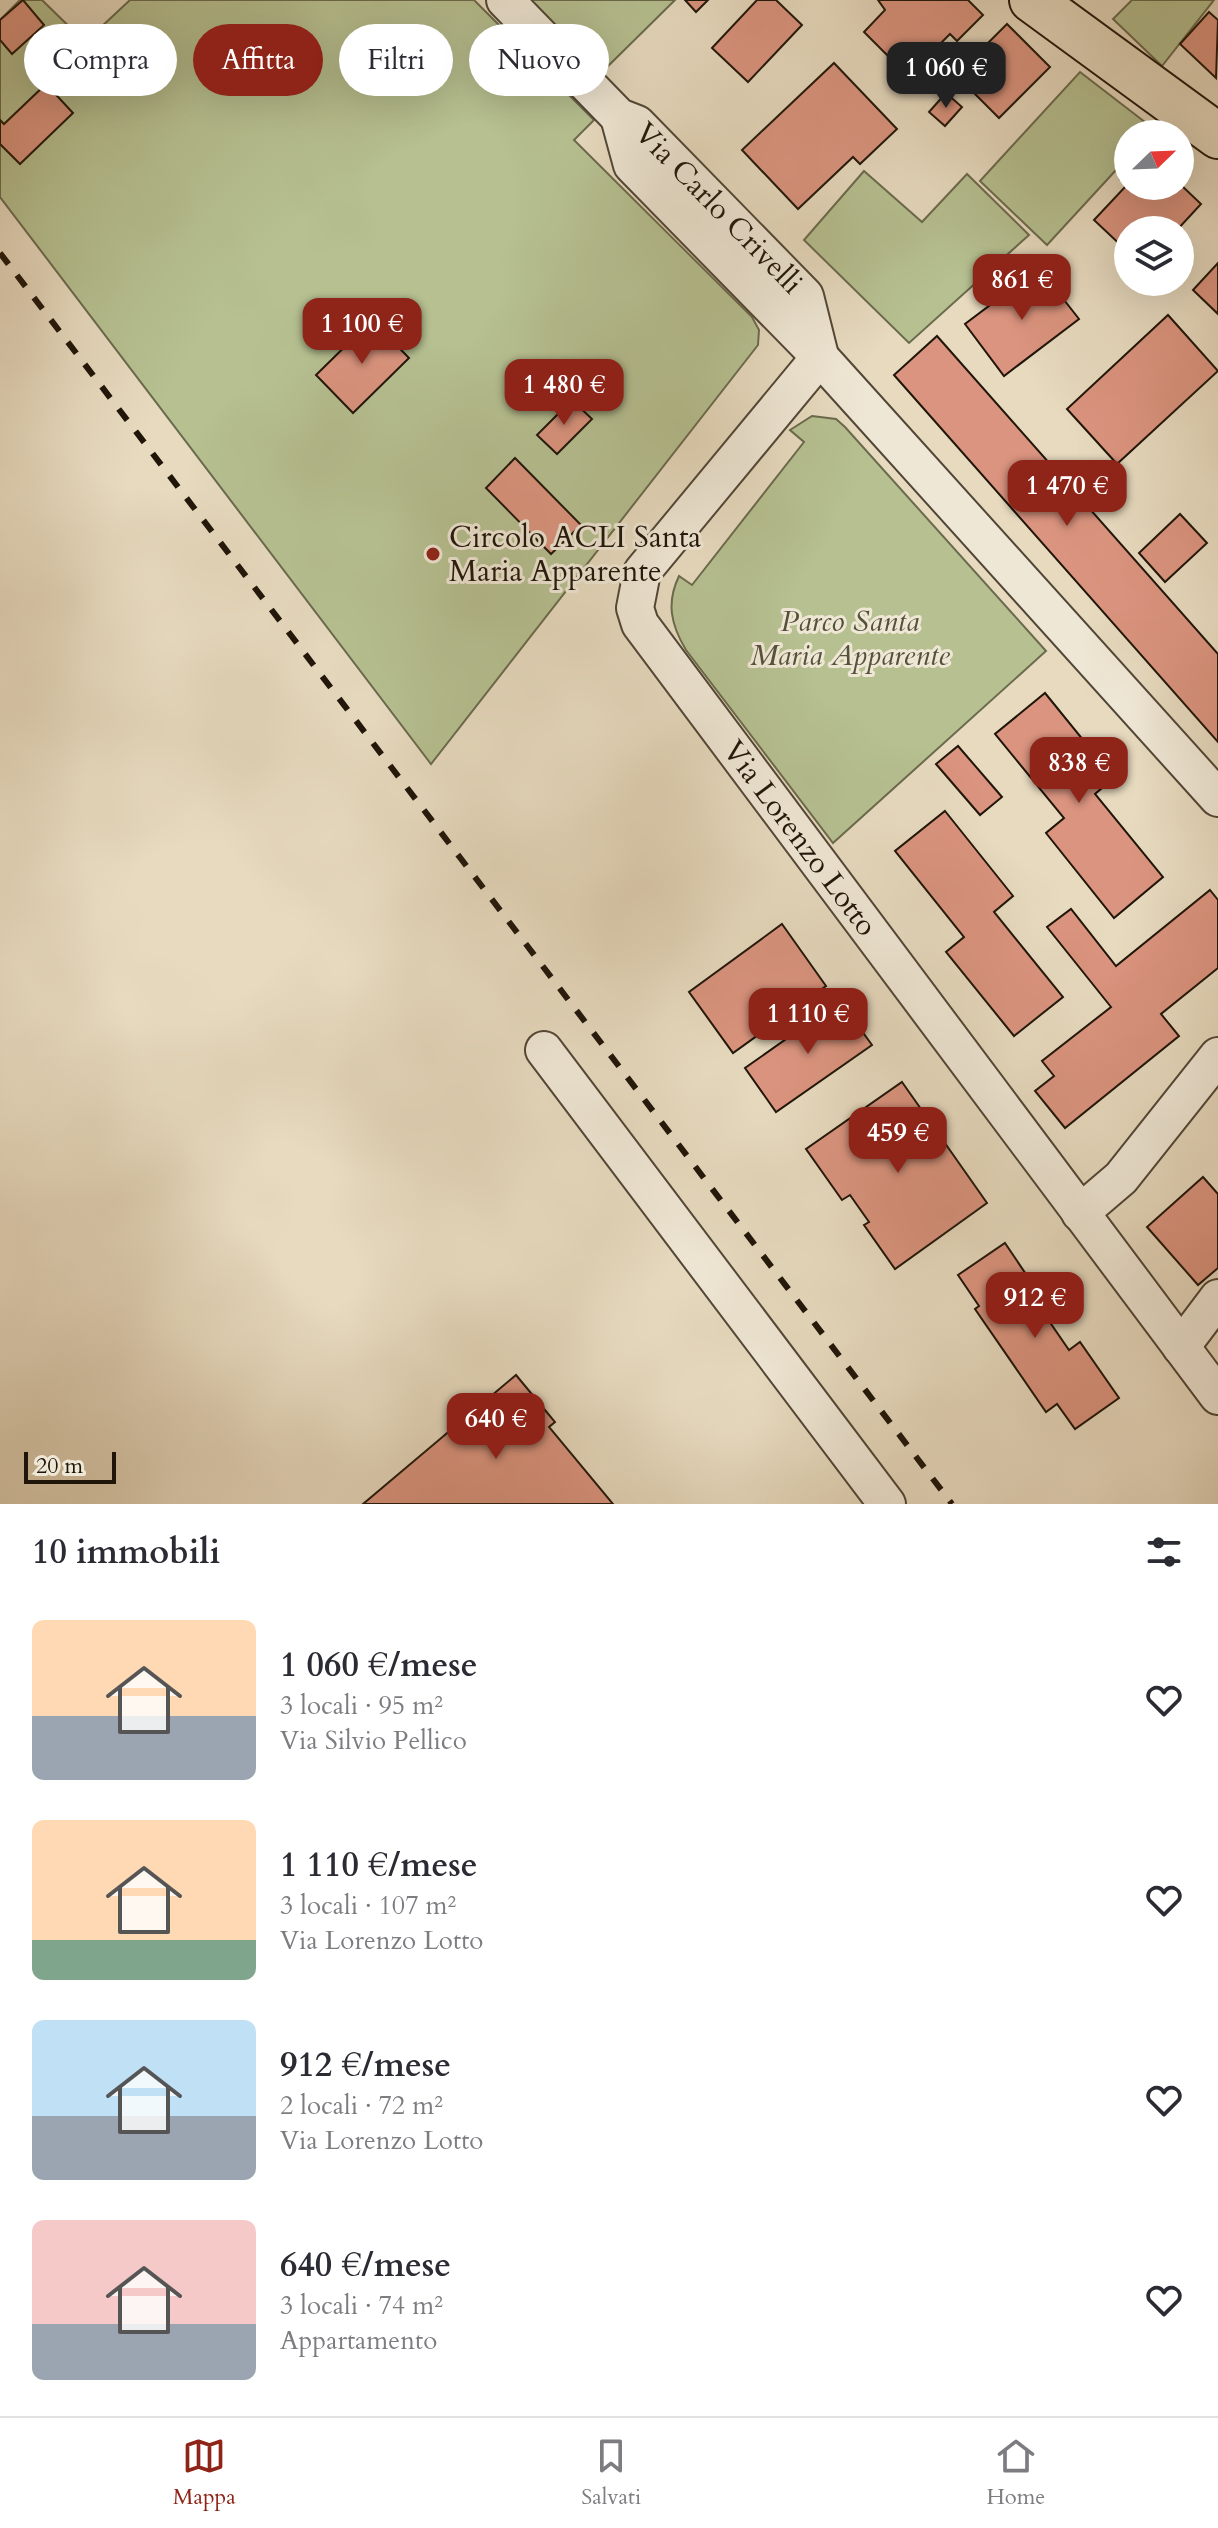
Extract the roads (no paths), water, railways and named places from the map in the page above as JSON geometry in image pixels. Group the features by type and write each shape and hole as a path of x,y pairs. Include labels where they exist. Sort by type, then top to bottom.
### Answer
{"main road":[{"path":"1032,0 1218,136"}],"street":[{"name":"Via Carlo Crivelli","path":"505,0 619,117 632,165 820,357 1218,798"},
{"name":"Via Lorenzo Lotto","path":"820,357 642,572 635,608 640,624 1218,1396"},
{"path":"544,1050 887,1504"},
{"path":"1080,1213 1121,1178 1218,1056"},
{"path":"1181,1347 1218,1298"}],"railway":[{"path":"0,253 952,1504"}],"place":[{"name":"Circolo ACLI Santa Maria Apparente","path":"433,554"}],"park label":[{"name":"Parco Santa Maria Apparente","path":"850,638"}]}
